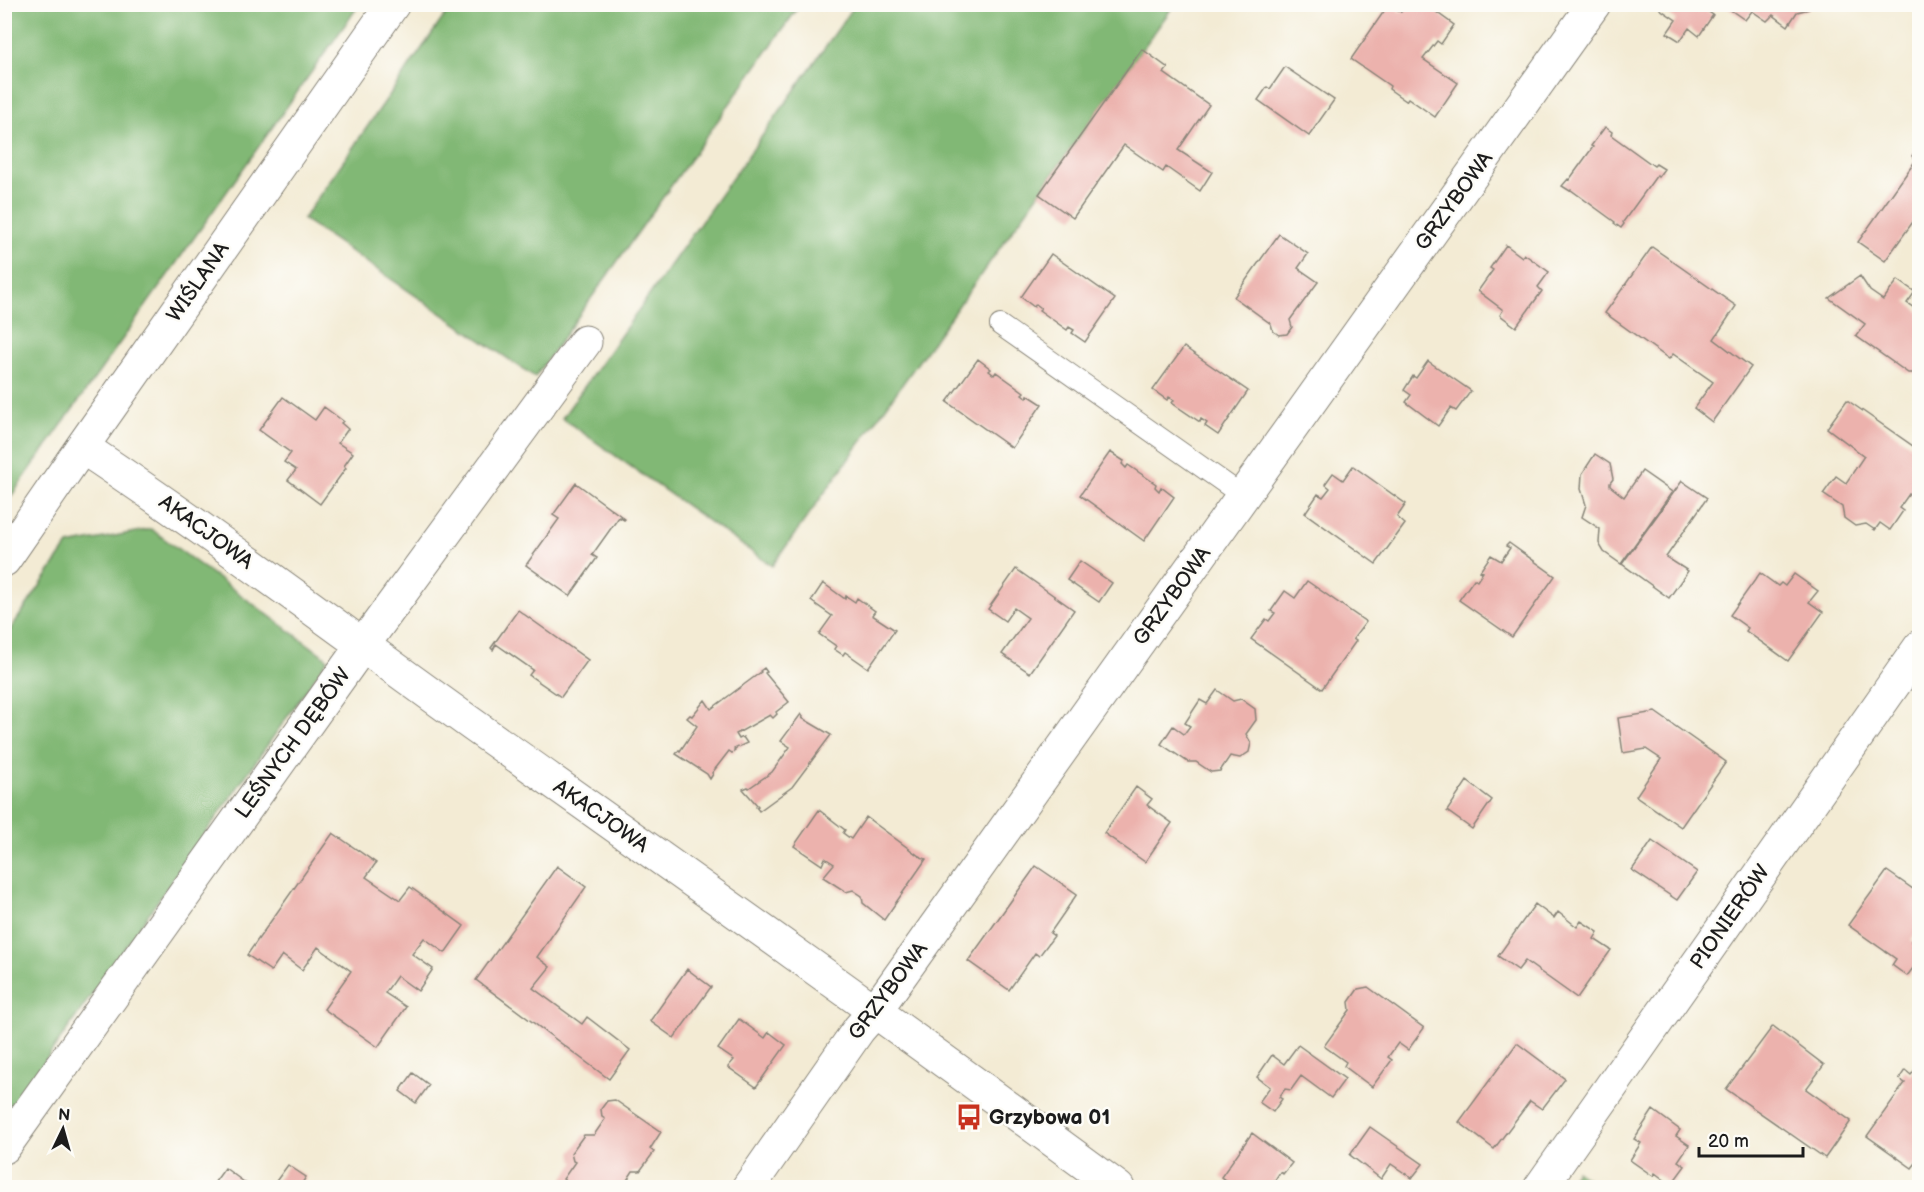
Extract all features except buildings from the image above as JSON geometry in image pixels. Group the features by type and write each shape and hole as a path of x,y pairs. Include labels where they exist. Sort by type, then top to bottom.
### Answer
{"street":[{"name":"WIŚLANA","path":"4,560 393,4"},
{"name":"GRZYBOWA","path":"748,1188 859,1029 875,1011 1594,4"},
{"name":"LEŚNYCH DĘBÓW","path":"4,1147 585,342"},
{"name":"AKACJOWA","path":"82,447 167,504 875,1011 1118,1188"},
{"name":"PIONIERÓW","path":"1540,1188 1920,647"}],"lane":[{"path":"1000,325 1243,496"}],"green space":[{"path":"4,5 359,5 5,505"},
{"path":"452,5 800,5 535,377 303,219"},
{"path":"855,5 1174,5 772,566 562,418"},
{"path":"151,529 328,659 5,1118 5,637 68,545"},
{"path":"1576,1171 1599,1187 1564,1187"}],"place":[{"name":"Grzybowa 01","path":"969,1117"}]}
